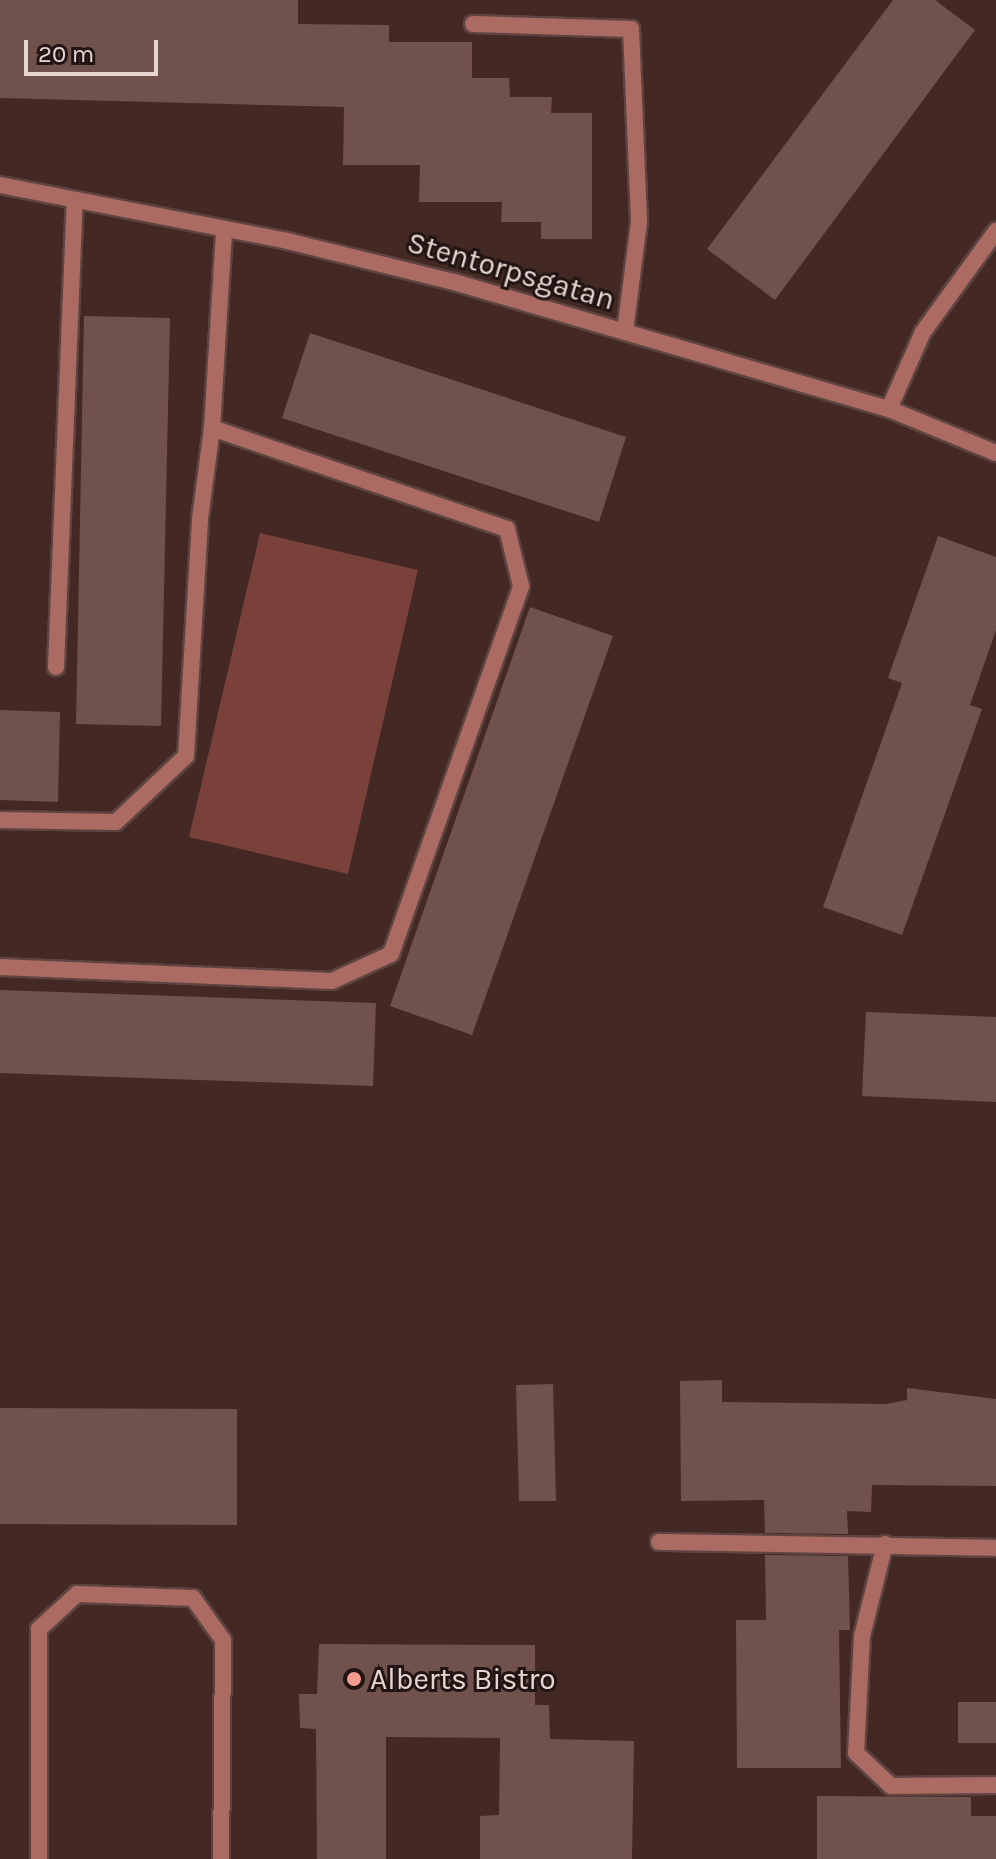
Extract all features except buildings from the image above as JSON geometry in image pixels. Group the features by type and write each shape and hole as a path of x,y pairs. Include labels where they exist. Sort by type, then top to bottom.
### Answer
{"street":[{"path":"473,24 631,29 639,222 625,332"},
{"name":"Stentorpsgatan","path":"0,185 224,229 454,282 889,409 996,453"},
{"path":"56,667 75,200"},
{"path":"0,820 116,822 186,756 200,519 212,428 224,229"},
{"path":"889,409 923,332 996,231"},
{"path":"0,967 332,981 391,954 521,586 507,529 212,428"},
{"path":"659,1542 996,1548"},
{"path":"885,1544 862,1636 856,1753 891,1786 996,1785"},
{"path":"39,1859 39,1629 77,1594 193,1598 223,1640 221,1859"}],"shaded area":[{"path":"260,533 418,570 348,874 189,837"}],"place":[{"name":"Alberts Bistro","path":"354,1679"}]}
